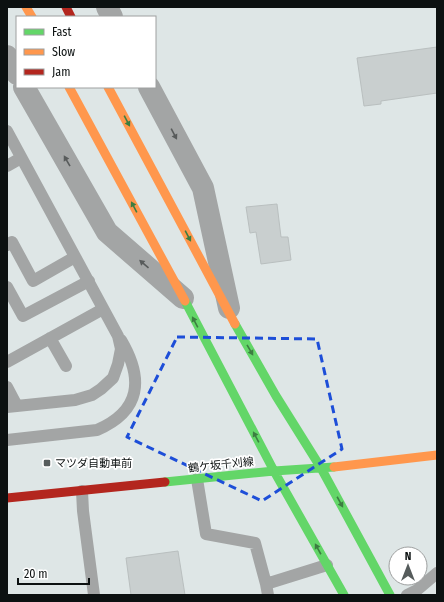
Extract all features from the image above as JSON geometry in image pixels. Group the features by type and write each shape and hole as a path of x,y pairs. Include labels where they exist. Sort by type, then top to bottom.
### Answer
{"street":[{"path":"26,7 31,16"},
{"path":"66,7 70,16"},
{"path":"107,7 112,16"},
{"path":"7,56 16,72"},
{"path":"25,88 107,232 184,299"},
{"path":"70,88 184,299 274,471 344,595"},
{"path":"109,88 231,318 276,396 321,468 390,595"},
{"path":"150,88 203,188 231,318"},
{"name":"鶴ケ坂千刈線","path":"7,498 274,471 321,468 437,455"}],"lane":[{"path":"7,131 118,336 128,351 132,362 135,389 131,403 121,415 108,425 97,430 7,440"},
{"path":"7,166 21,158"},
{"path":"7,245 12,242 33,281 75,257"},
{"path":"7,287 23,316 88,281"},
{"path":"7,362 104,308"},
{"path":"7,387 12,406 75,400 92,395 113,378 121,349 118,336"},
{"path":"50,338 66,366"},
{"path":"197,479 206,534 255,543 267,590 327,565"},
{"path":"82,491 83,512 94,595"},
{"path":"407,595 417,590 437,572"}],"highlighted area":[{"path":"177,337 317,339 342,449 262,501 127,437"}],"building":[{"path":"437,47 437,93 381,101 381,104 364,106 357,58"},
{"path":"277,204 281,237 288,237 291,260 261,264 256,232 250,233 246,207"},
{"path":"178,551 185,595 131,595 126,558"}],"traffic: fast":[{"path":"185,301 274,471 344,595"},
{"path":"235,324 276,396 321,468 390,595"},
{"path":"165,482 274,471 334,467"}],"traffic: slow":[{"path":"26,7 31,16"},
{"path":"70,88 185,301"},
{"path":"109,88 235,324"},
{"path":"334,467 437,455"}],"traffic: jam":[{"path":"66,7 70,16"},
{"path":"7,498 165,482"}],"place":[{"name":"マツダ自動車前","path":"47,463"}]}
